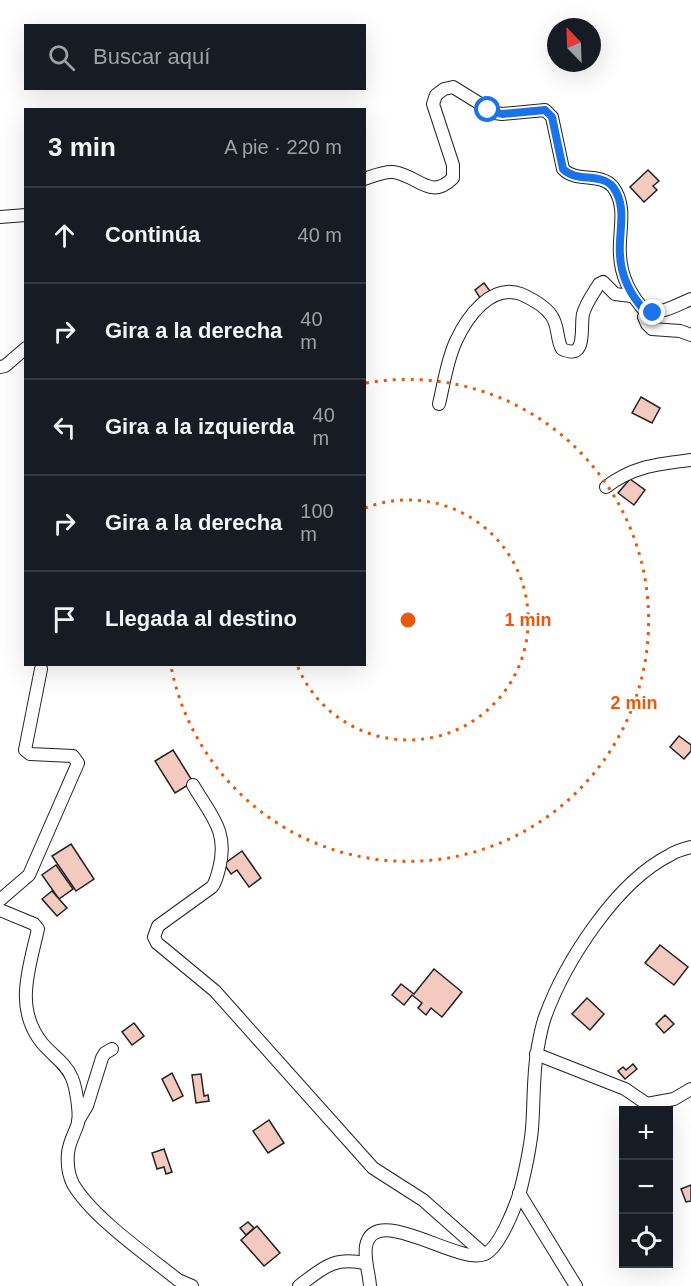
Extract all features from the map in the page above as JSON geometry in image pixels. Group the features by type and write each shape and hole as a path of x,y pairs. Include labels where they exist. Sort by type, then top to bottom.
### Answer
{"street":[{"path":"366,178 392,172 434,189 445,186 453,177 453,165 433,104 436,94 444,89 453,87 495,113 545,110 552,117 563,169 574,176 605,181 616,193 621,209 620,258 632,296 646,312"},
{"path":"0,217 24,215"},
{"path":"439,404 456,340 471,318 496,294 506,291 516,293 542,305 556,323 560,346 572,352 581,344 584,310 599,284 603,282 615,294 632,296"},
{"path":"646,312 664,310 691,299"},
{"path":"646,312 645,321 652,329 680,331 691,335"},
{"path":"0,367 5,366 24,350"},
{"path":"606,487 639,468 691,460"},
{"path":"0,900 28,875 78,763 73,756 30,754 25,750 41,669"},
{"path":"193,785 222,833 221,862 212,887 158,926 154,937 157,943 215,991 373,1168 423,1200 484,1254"},
{"path":"370,1286 365,1263 367,1244 372,1234 382,1229 401,1231 446,1248 479,1256 497,1243 519,1193 531,1132 536,1054 544,1018 577,949 616,899 651,867 671,854 691,847"},
{"path":"0,910 34,924 39,929 25,993 29,1020 43,1045 68,1069 72,1077 78,1121"},
{"path":"112,1049 102,1058 87,1106 69,1143 68,1172 88,1204 103,1218 178,1280 192,1286"},
{"path":"536,1054 625,1089 647,1104 674,1099 691,1089"},
{"path":"519,1193 576,1286"},
{"path":"299,1286 337,1261 350,1260 365,1263"}],"building":[{"path":"648,170 659,181 653,186 657,190 644,202 630,187"},
{"path":"484,283 490,291 480,298 475,290"},
{"path":"641,397 660,408 652,423 632,413"},
{"path":"630,479 645,490 634,505 618,493"},
{"path":"679,736 691,745 691,751 684,759 670,747"},
{"path":"173,750 193,782 175,793 155,761"},
{"path":"71,844 94,879 76,891 52,856"},
{"path":"242,851 261,878 249,887 237,870 231,874 224,864"},
{"path":"56,865 73,889 59,899 42,875"},
{"path":"52,891 67,908 57,916 42,899"},
{"path":"660,945 688,967 674,985 645,963"},
{"path":"434,969 462,992 442,1017 431,1008 426,1015 418,1008 422,1003 412,995 404,1005 392,995 401,984 414,994"},
{"path":"587,998 604,1014 590,1030 572,1014"},
{"path":"665,1015 674,1024 664,1033 656,1024"},
{"path":"134,1023 144,1036 132,1045 122,1032"},
{"path":"633,1064 637,1069 625,1079 618,1071 623,1067 626,1070"},
{"path":"172,1073 183,1096 173,1101 162,1079"},
{"path":"201,1074 204,1096 208,1095 209,1101 196,1103 192,1075"},
{"path":"269,1120 284,1143 268,1153 253,1131"},
{"path":"164,1149 172,1172 166,1174 164,1167 157,1169 152,1153"},
{"path":"691,1185 691,1201 686,1202 681,1189"},
{"path":"248,1222 254,1228 246,1235 240,1228"},
{"path":"257,1226 280,1253 264,1266 241,1240"}],"route":[{"path":"488,110 502,114 545,110 552,117 563,169 568,174 605,181 611,185 621,209 622,228 619,248 625,279 632,296 646,312 653,313"}]}
